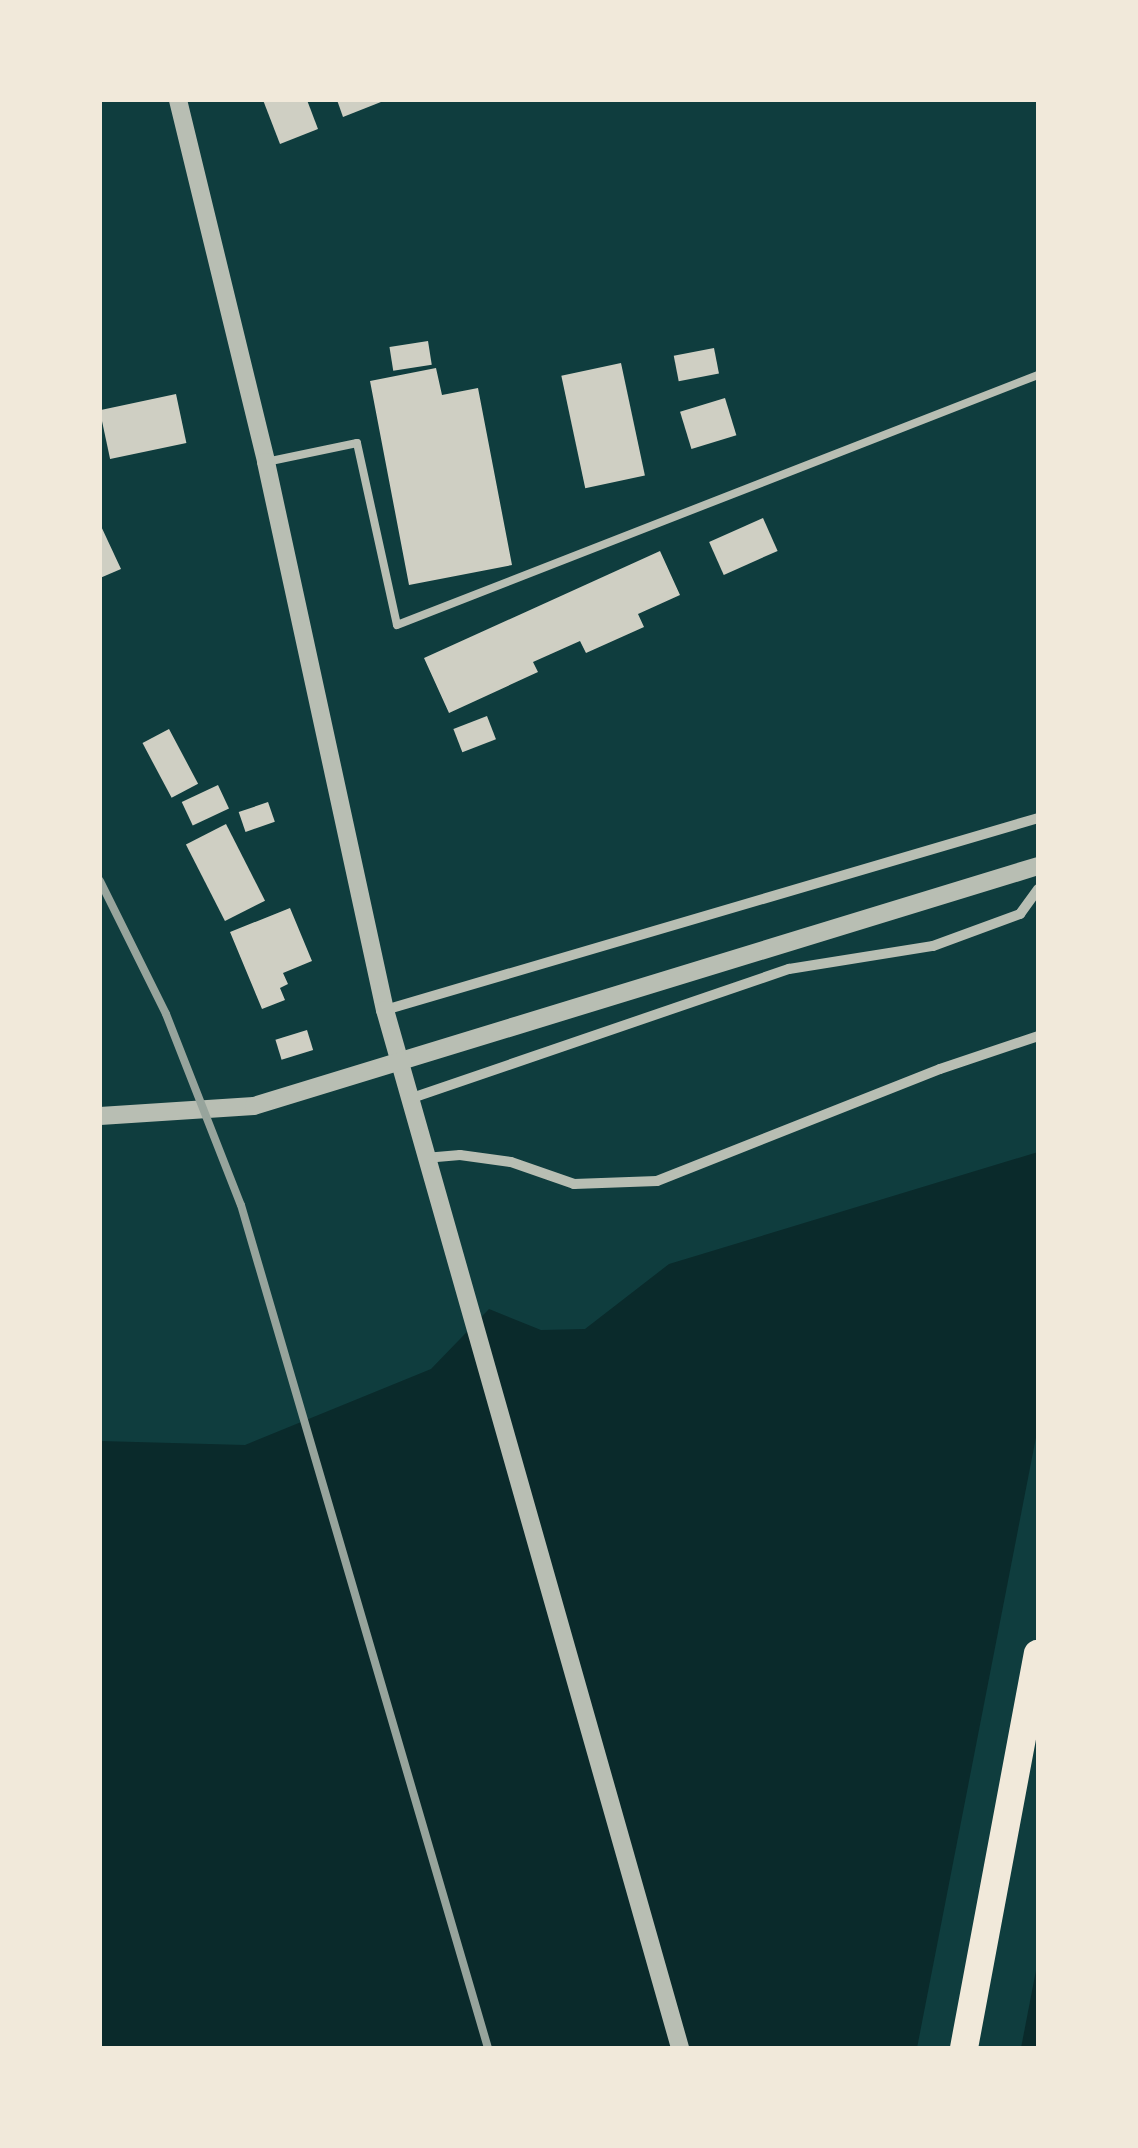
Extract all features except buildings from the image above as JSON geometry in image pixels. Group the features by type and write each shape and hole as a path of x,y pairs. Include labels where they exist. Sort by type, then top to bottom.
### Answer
{"highway":[{"path":"964,2048 1038,1654"}],"street":[{"path":"178,100 266,462 384,1010 680,2048"},
{"path":"384,1010 1038,818"},
{"path":"100,1116 254,1106 1038,866"},
{"path":"408,1100 789,969 933,946 1020,914 1038,890"},
{"path":"424,1158 460,1155 510,1162 574,1184 657,1181 940,1069 1038,1036"}],"lane":[{"path":"266,462 357,443 397,625 1038,376"}],"water":[{"path":"1038,1152 1038,2048 100,2048 100,1441 245,1445 431,1369 489,1309 541,1330 585,1329 669,1264"}],"pier":[{"path":"1038,1427 1038,1960 1021,2048 917,2048"}],"railway":[{"path":"100,881 166,1014 241,1205 488,2048"}]}
